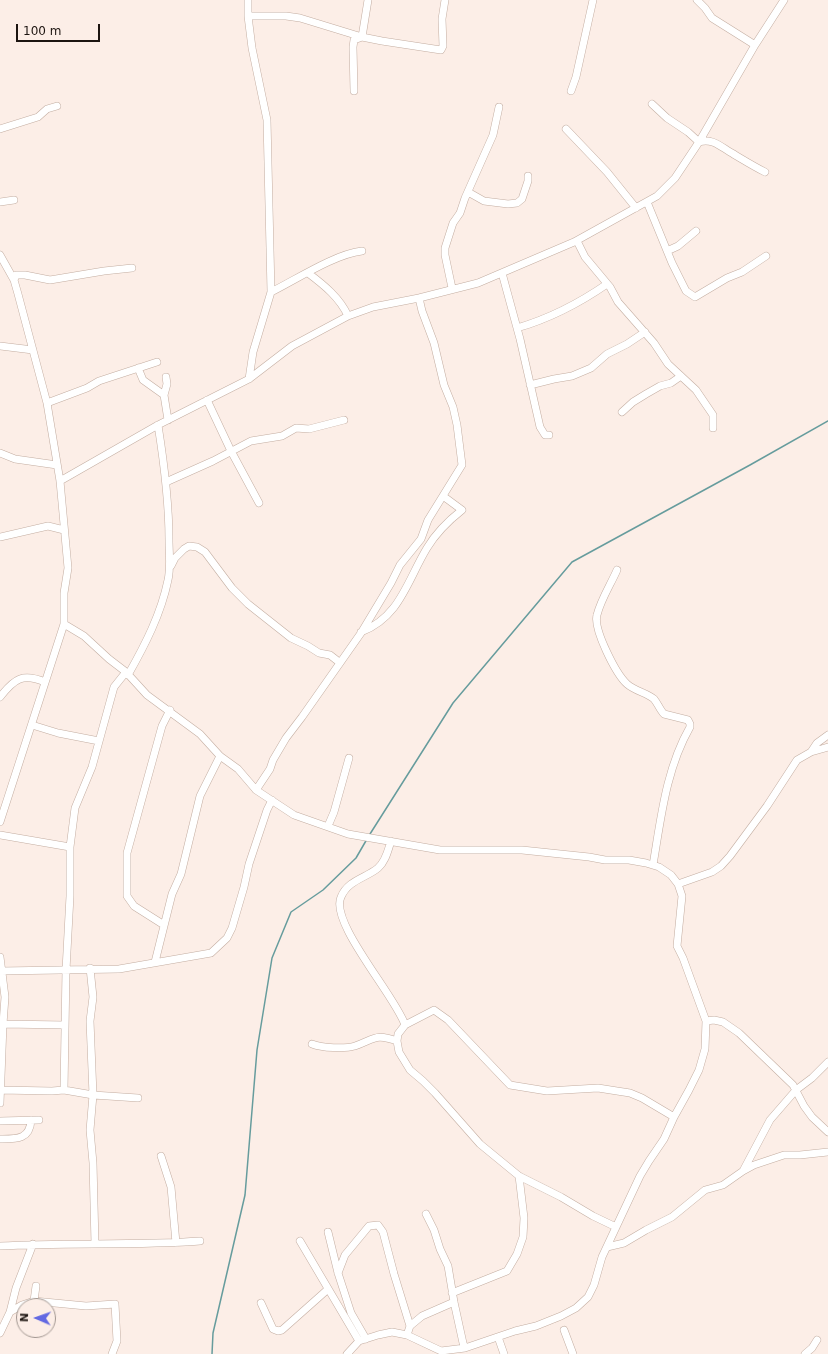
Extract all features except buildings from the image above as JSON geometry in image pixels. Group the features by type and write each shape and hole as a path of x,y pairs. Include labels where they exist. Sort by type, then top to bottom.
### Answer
{"street":[{"path":"248,0 248,16 253,55 267,120 271,292 253,352 250,378"},
{"path":"362,37 368,0"},
{"path":"248,16 286,16 300,18 362,37 441,50 443,46 442,19 445,0"},
{"path":"572,91 593,0"},
{"path":"697,0 706,8 712,18 755,45"},
{"path":"60,481 158,425 250,378 292,346 348,316 373,307 419,298 452,288 478,283 577,241 647,202 656,196 675,178 699,142 755,45 784,0"},
{"path":"354,91 354,40 362,37"},
{"path":"652,104 667,118 688,132 699,142 707,141 717,143 765,172"},
{"path":"0,129 38,117 47,109 57,106"},
{"path":"452,288 445,255 445,248 453,223 460,213 462,204 493,135 499,107"},
{"path":"566,129 607,172 636,208"},
{"path":"468,192 484,201 508,204 517,203 522,199 528,181 528,176"},
{"path":"0,202 14,200"},
{"path":"647,202 686,291 695,297 727,278 742,272 766,256"},
{"path":"667,250 678,246 696,231"},
{"path":"577,241 585,257 607,284 618,302 654,343 668,364 696,390 713,415 713,428"},
{"path":"271,292 334,260 354,252 362,251"},
{"path":"0,255 14,280 47,403 60,481 68,568 64,593 64,624 32,725 3,806 0,822"},
{"path":"14,280 16,275 50,280 132,268"},
{"path":"308,273 322,283 343,304 348,316"},
{"path":"502,273 517,328 540,427 545,435 549,435"},
{"path":"517,328 550,316 589,296 607,284"},
{"path":"256,790 270,769 273,760 286,738 361,633 394,578 400,565 421,539 428,520 462,465 458,431 453,407 444,385 434,343 422,311 419,298"},
{"path":"530,385 554,378 572,376 591,368 607,354 627,344 645,332"},
{"path":"0,346 33,350"},
{"path":"47,403 87,388 99,381 157,362"},
{"path":"138,368 143,380 164,395"},
{"path":"622,412 633,402 646,394 660,386 671,383 681,376"},
{"path":"166,377 167,384 164,395 168,420"},
{"path":"207,400 231,451 260,503"},
{"path":"166,482 251,441 282,436 296,428 310,429 344,420"},
{"path":"64,1090 66,970 70,896 70,847 75,808 92,767 114,687 127,673 153,627 166,590 170,568 169,520 166,482 158,425"},
{"path":"0,454 15,459 57,465"},
{"path":"361,633 372,628 394,608 431,542 449,520 462,510 443,496"},
{"path":"0,537 48,526 64,530"},
{"path":"170,568 175,558 184,549 190,546 197,547 205,552 232,588 248,604 292,638 318,653 330,655 339,662"},
{"path":"617,570 596,616 600,633 609,657 618,673 627,684 653,699 664,714 688,720 690,724 671,771 653,865"},
{"path":"64,624 84,636 127,673 148,694 200,734 220,756 238,769 256,790 294,815 348,834 391,840 440,850 522,850 605,860 629,860 646,863 660,867 671,875 678,884 682,896 677,933 677,946 683,958 706,1021 704,1049 699,1070 664,1139 640,1176 602,1257 594,1285 588,1297 576,1308 561,1316 536,1326 465,1348 441,1353 407,1335 392,1332 362,1340 347,1354"},
{"path":"0,697 6,689 21,678 30,677 45,682"},
{"path":"164,925 130,902 127,896 128,878 126,861 162,726 170,710"},
{"path":"32,725 58,733 98,741"},
{"path":"811,752 817,743 828,735"},
{"path":"678,884 706,874 721,866 767,806 797,760 811,752 828,747"},
{"path":"155,962 172,894 181,874 200,796 220,756"},
{"path":"328,826 334,812 349,758"},
{"path":"1,971 90,968 119,969 211,953 227,938 237,913 249,864 267,810 272,800"},
{"path":"0,835 70,847"},
{"path":"391,840 385,860 379,868 356,880 344,890 340,899 340,905 342,919 348,931 378,981 393,1001 402,1016 405,1025"},
{"path":"0,957 5,997 0,1103"},
{"path":"90,968 93,997 90,1021 93,1094 90,1130 93,1163 94,1244"},
{"path":"616,1227 519,1176 480,1144 435,1093 410,1070 399,1052 397,1041 398,1034 405,1025 434,1010 448,1020 510,1085 547,1091 598,1088 630,1093 642,1098 674,1117"},
{"path":"706,1021 714,1020 723,1022 739,1033 793,1085 804,1106 812,1117 828,1132"},
{"path":"3,1024 65,1026"},
{"path":"312,1044 318,1046 354,1046 378,1036 397,1041"},
{"path":"743,1171 770,1120 796,1090 812,1078 828,1062"},
{"path":"0,1090 64,1090 138,1098"},
{"path":"0,1121 35,1120 27,1134 22,1138 0,1139"},
{"path":"607,1247 624,1243 672,1217 705,1190 723,1185 754,1165 784,1155 828,1152"},
{"path":"161,1156 170,1187 176,1243"},
{"path":"452,1293 507,1271 517,1254 523,1237 524,1218 519,1176"},
{"path":"426,1214 448,1266 452,1293 465,1348"},
{"path":"338,1273 346,1255 369,1226 378,1225 383,1232 410,1326"},
{"path":"328,1232 338,1273 351,1313 362,1340"},
{"path":"0,1246 33,1244 176,1243 200,1241"},
{"path":"300,1241 328,1290 362,1340"},
{"path":"0,1334 10,1312 16,1288 33,1244"},
{"path":"34,1298 36,1286"},
{"path":"261,1303 273,1329 278,1331 288,1326 298,1315 328,1290"},
{"path":"407,1335 410,1326 422,1316 454,1302"},
{"path":"56,1303 86,1306 115,1304 117,1341 112,1354"},
{"path":"10,1312 16,1308"},
{"path":"564,1330 573,1354"},
{"path":"498,1337 504,1354"},
{"path":"805,1354 812,1348 817,1340"}],"waterway":[{"path":"370,834 453,703 572,562 828,421"},
{"path":"212,1354 213,1333 245,1195 257,1050 272,958 291,912 323,890 356,858 367,839"}]}
